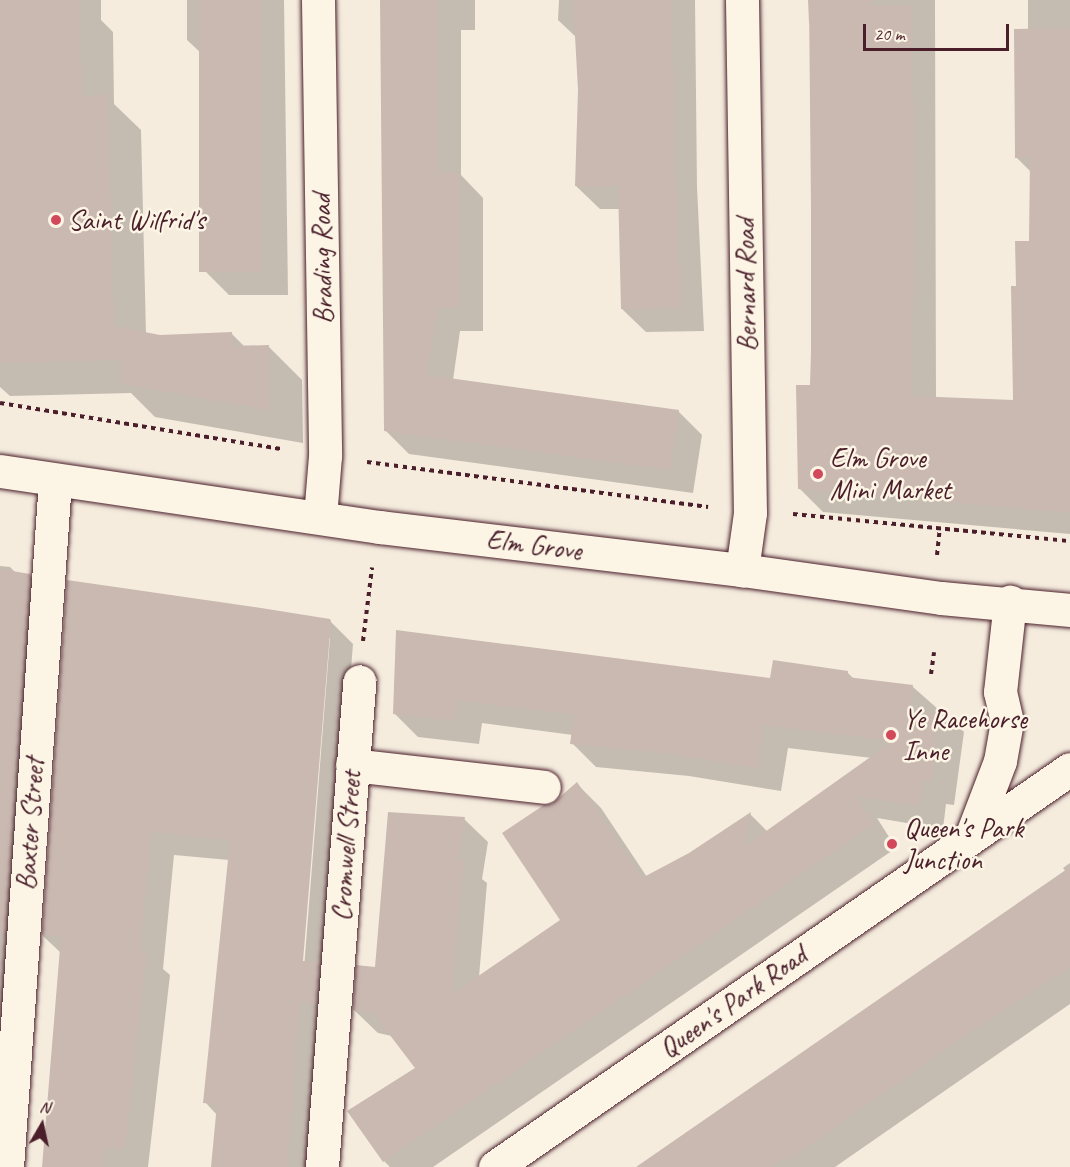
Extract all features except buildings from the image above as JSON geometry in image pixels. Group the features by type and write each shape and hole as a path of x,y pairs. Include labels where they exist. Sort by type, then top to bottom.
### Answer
{"street":[{"name":"Brading Road","path":"318,0 325,456 320,518"},
{"name":"Bernard Road","path":"742,0 750,513 742,570"},
{"name":"Elm Grove","path":"0,471 380,527 742,570 941,598 1010,602 1070,610"},
{"name":"Baxter Street","path":"8,1167 55,480"},
{"path":"971,837 1000,761 1007,722 1000,692 1010,602"},
{"name":"Cromwell Street","path":"322,1167 359,681"},
{"path":"352,765 544,787"},
{"name":"Queen's Park Road","path":"495,1167 1070,769"}],"path":[{"path":"0,403 288,450"},
{"path":"359,681 368,595 380,527"},
{"path":"940,528 937,555 947,557"},
{"path":"931,674 934,652"}],"place":[{"name":"Saint Wilfrid's","path":"56,220"},
{"name":"Elm Grove Mini Market","path":"818,474"},
{"name":"Ye Racehorse Inne","path":"891,735"},
{"name":"Queen's Park Junction","path":"892,844"}]}
